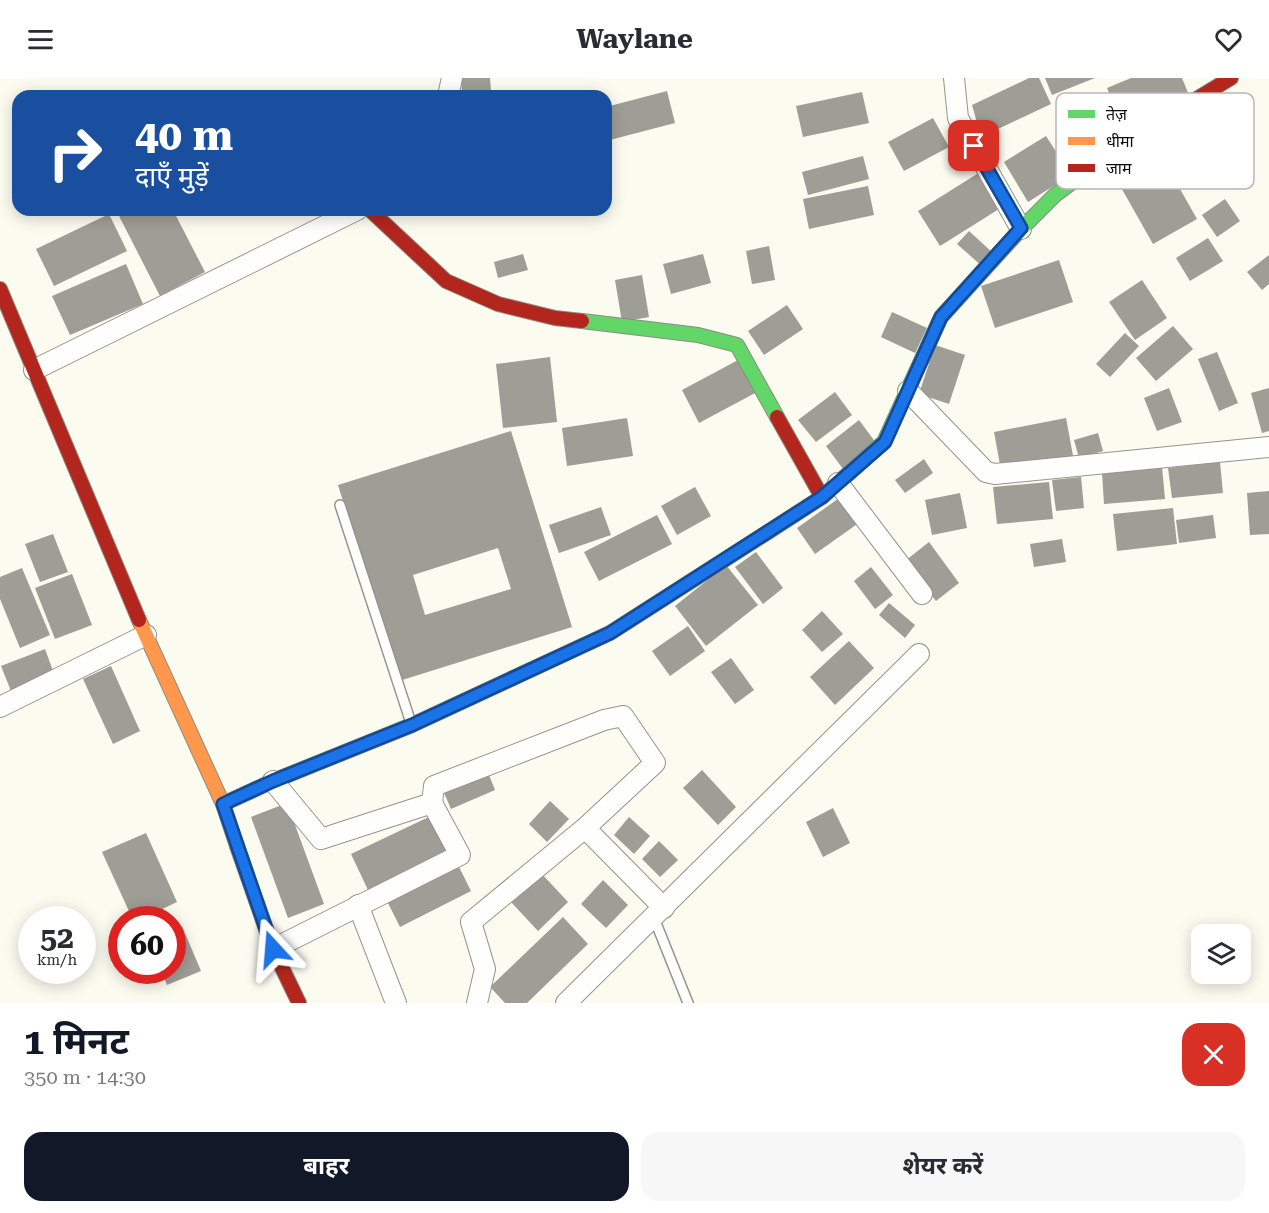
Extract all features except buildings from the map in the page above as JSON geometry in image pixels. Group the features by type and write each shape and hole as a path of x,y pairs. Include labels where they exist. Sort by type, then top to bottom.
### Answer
{"street":[{"path":"954,78 958,118 1021,228"},
{"path":"1206,93 1231,78"},
{"path":"223,804 273,781 412,725 610,633 822,497 885,442 941,317 1021,228 1063,189"},
{"path":"34,370 345,216"},
{"path":"376,216 446,281 498,304 555,318 698,334 737,345 822,497"},
{"path":"0,289 146,635 223,804 273,949 299,1003"},
{"path":"908,391 986,472 995,474 1269,447"},
{"path":"838,483 922,594"},
{"path":"0,707 146,635"},
{"path":"566,1003 919,654"},
{"path":"273,949 460,855 432,803 434,786 604,720 623,716 655,763 585,828 471,922 484,969 477,1003"},
{"path":"273,781 321,839 432,803"},
{"path":"585,828 659,913"},
{"path":"358,905 396,1003"}],"lane":[{"path":"340,505 412,725"},
{"path":"659,913 688,1003"}],"traffic: fast":[{"path":"768,532 822,497 884,442 941,317 1021,229 1063,189"},
{"path":"582,321 698,335 737,345 777,417"}],"traffic: slow":[{"path":"139,620 223,804 237,846"},
{"path":"223,804 273,781 412,725 513,678"}],"traffic: jam":[{"path":"1206,93 1231,78"},
{"path":"376,216 446,281 498,304 555,318 582,321"},
{"path":"0,289 139,620"},
{"path":"777,417 822,497"},
{"path":"513,678 610,633 768,532"},
{"path":"237,846 273,949 299,1003"}],"route":[{"path":"273,949 223,804 273,781 412,725 610,633 822,497 885,442 941,317 1021,228 974,146"}]}
